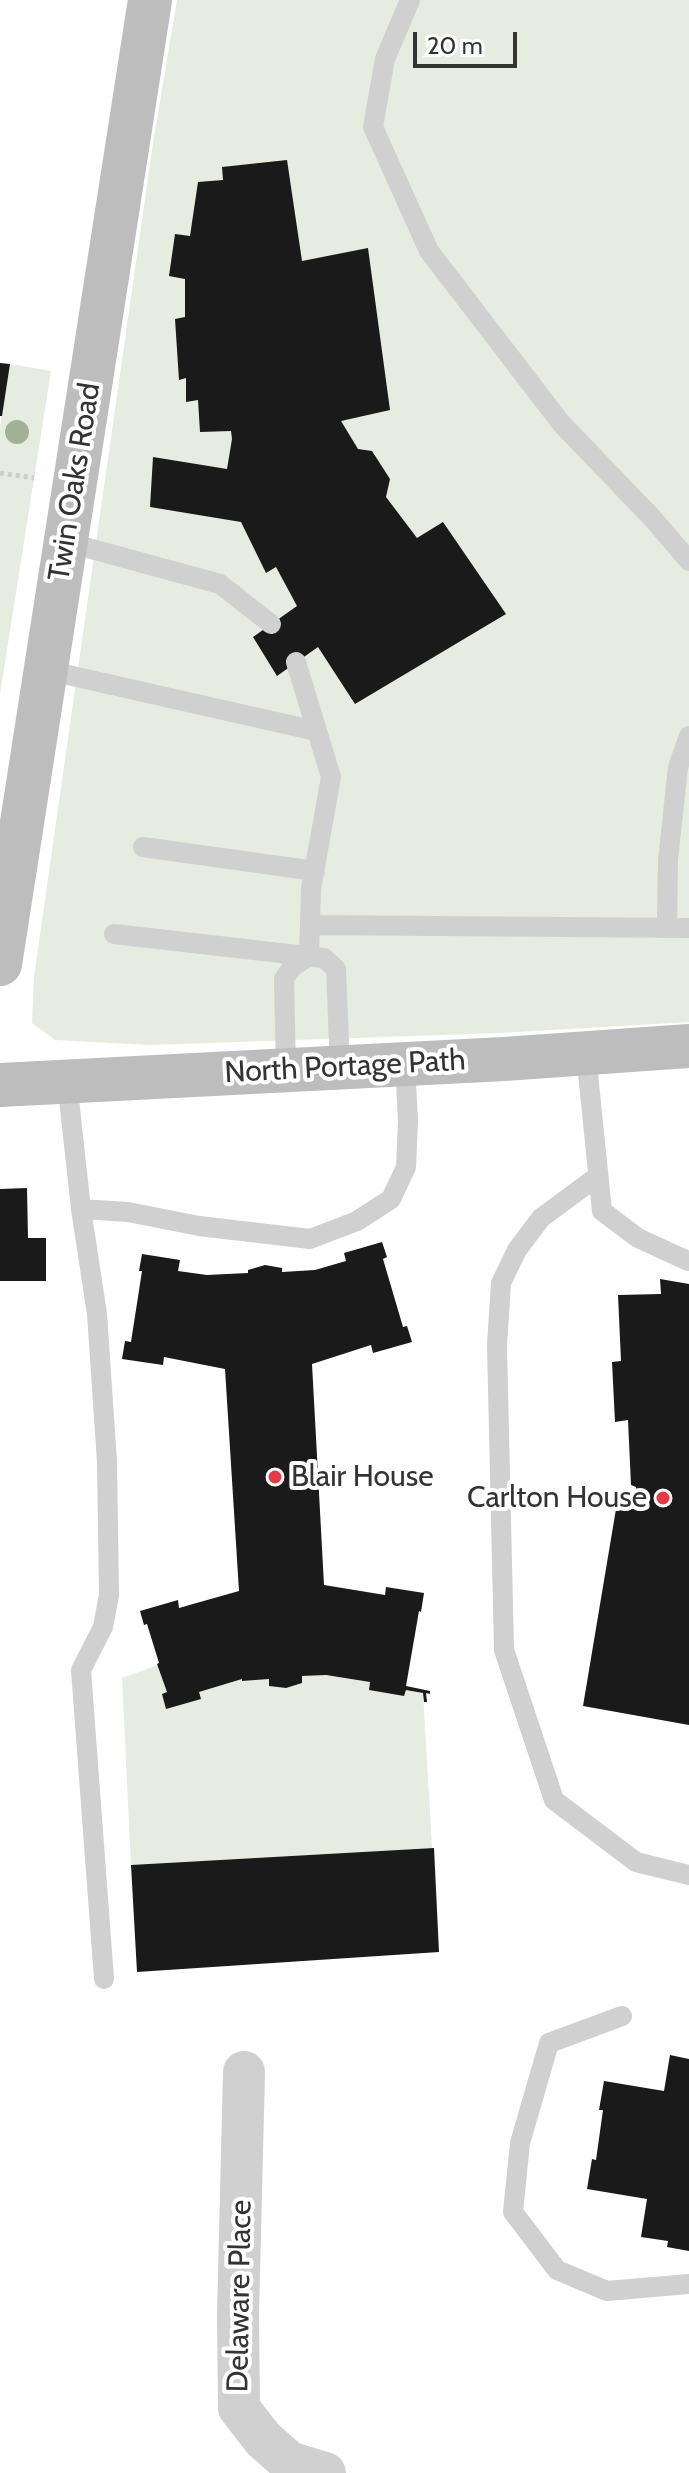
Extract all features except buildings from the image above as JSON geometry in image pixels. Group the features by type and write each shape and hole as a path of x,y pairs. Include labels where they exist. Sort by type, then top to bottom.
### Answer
{"main road":[{"name":"Twin Oaks Road","path":"0,964 150,0"},
{"name":"North Portage Path","path":"0,1085 689,1046"}],"street":[{"name":"Delaware Place","path":"244,2072 239,2408 263,2439 289,2462 325,2473"}],"lane":[{"path":"410,0 385,59 373,127 429,251 561,423 689,561"},
{"path":"66,542 220,584 271,624"},
{"path":"296,662 331,777 315,871 309,956"},
{"path":"46,670 316,731"},
{"path":"667,928 668,860 678,767 689,736"},
{"path":"143,847 315,871"},
{"path":"310,925 689,928"},
{"path":"114,934 324,958 336,969 340,1067"},
{"path":"286,1069 284,979 292,967 309,956"},
{"path":"586,1054 602,1211 638,1238 688,1261"},
{"path":"81,1209 128,1212 199,1226 310,1239 357,1221 391,1199 406,1167 408,1121 405,1064"},
{"path":"67,1081 81,1209 97,1314 107,1462 109,1595 103,1627 81,1670 104,1979"},
{"path":"598,1176 541,1218 517,1250 501,1283 497,1345 504,1650 554,1800 636,1862 689,1875"},
{"path":"622,2016 549,2043 520,2143 513,2212 557,2270 607,2291 689,2284"}],"path":[{"path":"0,473 34,478"}],"shaded area":[{"path":"177,0 689,0 689,1022 499,1033 149,1045 55,1040 32,1023 34,977 153,143"},
{"path":"10,364 51,371 0,694 0,426"},
{"path":"158,1665 167,1692 162,1694 166,1708 200,1699 199,1692 242,1679 269,1679 270,1686 286,1688 301,1683 302,1676 326,1675 370,1682 369,1690 404,1696 406,1690 423,1693 432,1848 131,1865 122,1678"}],"place":[{"name":"Blair House","path":"275,1477"},
{"name":"Carlton House","path":"663,1498"}]}
